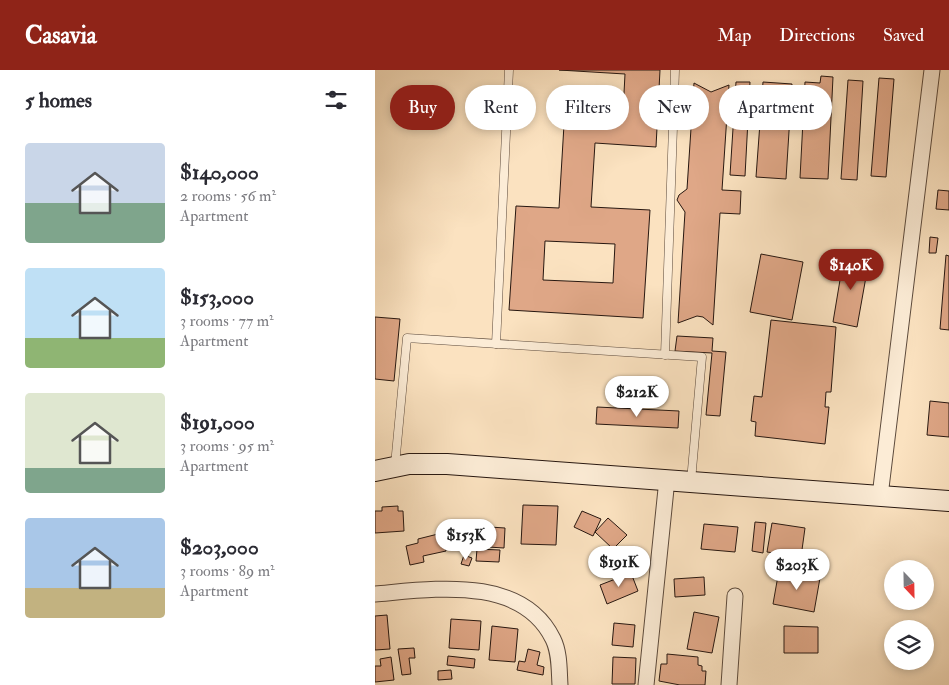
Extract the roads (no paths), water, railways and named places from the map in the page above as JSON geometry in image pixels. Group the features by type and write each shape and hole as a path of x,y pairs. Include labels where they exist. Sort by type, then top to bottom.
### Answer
{"street":[{"path":"880,496 932,70"},
{"path":"375,471 409,464 447,464 949,501"},
{"path":"646,685 667,479"},
{"path":"375,594 436,590 490,591 515,601 536,615 554,640 559,663 560,685"},
{"path":"729,685 735,596"}],"lane":[{"path":"496,344 509,70"},
{"path":"665,355 675,70"},
{"path":"395,467 407,338 702,357 691,481"}]}
